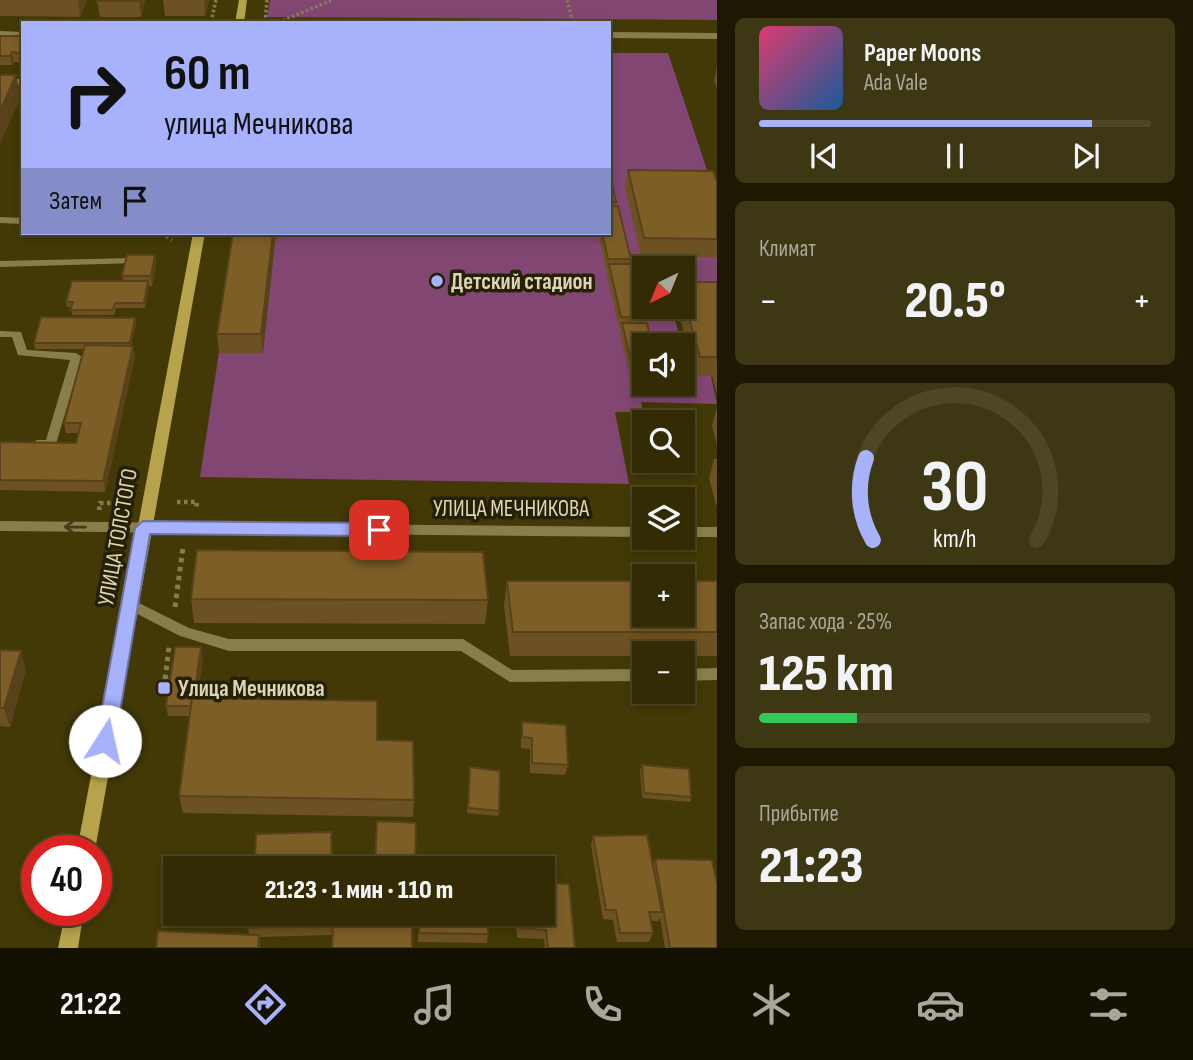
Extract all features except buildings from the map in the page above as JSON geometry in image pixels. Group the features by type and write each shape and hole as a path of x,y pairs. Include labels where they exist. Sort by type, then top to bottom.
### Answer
{"street":[{"path":"239,21 243,0"},
{"path":"0,34 21,34"},
{"path":"611,35 717,36"},
{"name":"УЛИЦА ТОЛСТОГО","path":"89,835 199,235"},
{"name":"УЛИЦА МЕЧНИКОВА","path":"0,526 632,532"},
{"path":"695,532 717,532"},
{"path":"68,948 72,926"}],"lane":[{"path":"0,82 21,82"},
{"path":"0,220 21,221"},
{"path":"0,264 133,261"},
{"path":"0,334 17,334 22,353 76,357 51,444 25,443"},
{"path":"130,604 185,632 229,645 463,645 510,677 632,675"},
{"path":"695,674 717,674"}],"path":[{"path":"211,21 216,0"},
{"path":"265,21 267,0"},
{"path":"282,21 332,0"},
{"path":"567,0 572,21"},
{"path":"166,235 172,240"},
{"path":"177,502 197,502 195,516"},
{"path":"99,510 100,503 118,503"}],"shaded area":[{"path":"270,0 717,0 717,20 267,17"},
{"name":"Детский стадион","path":"611,53 668,53 717,200 717,294 695,294 695,256 632,256 632,319 675,319 679,333 632,333 632,396 695,396 695,376 711,376 717,404 641,402 643,410 615,412 629,484 200,477 237,235 611,235"}],"place":[{"name":"Детский стадион","path":"437,281"},
{"name":"Улица Мечникова","path":"164,688"}],"route":[{"path":"105,741 143,528 379,530"}]}
